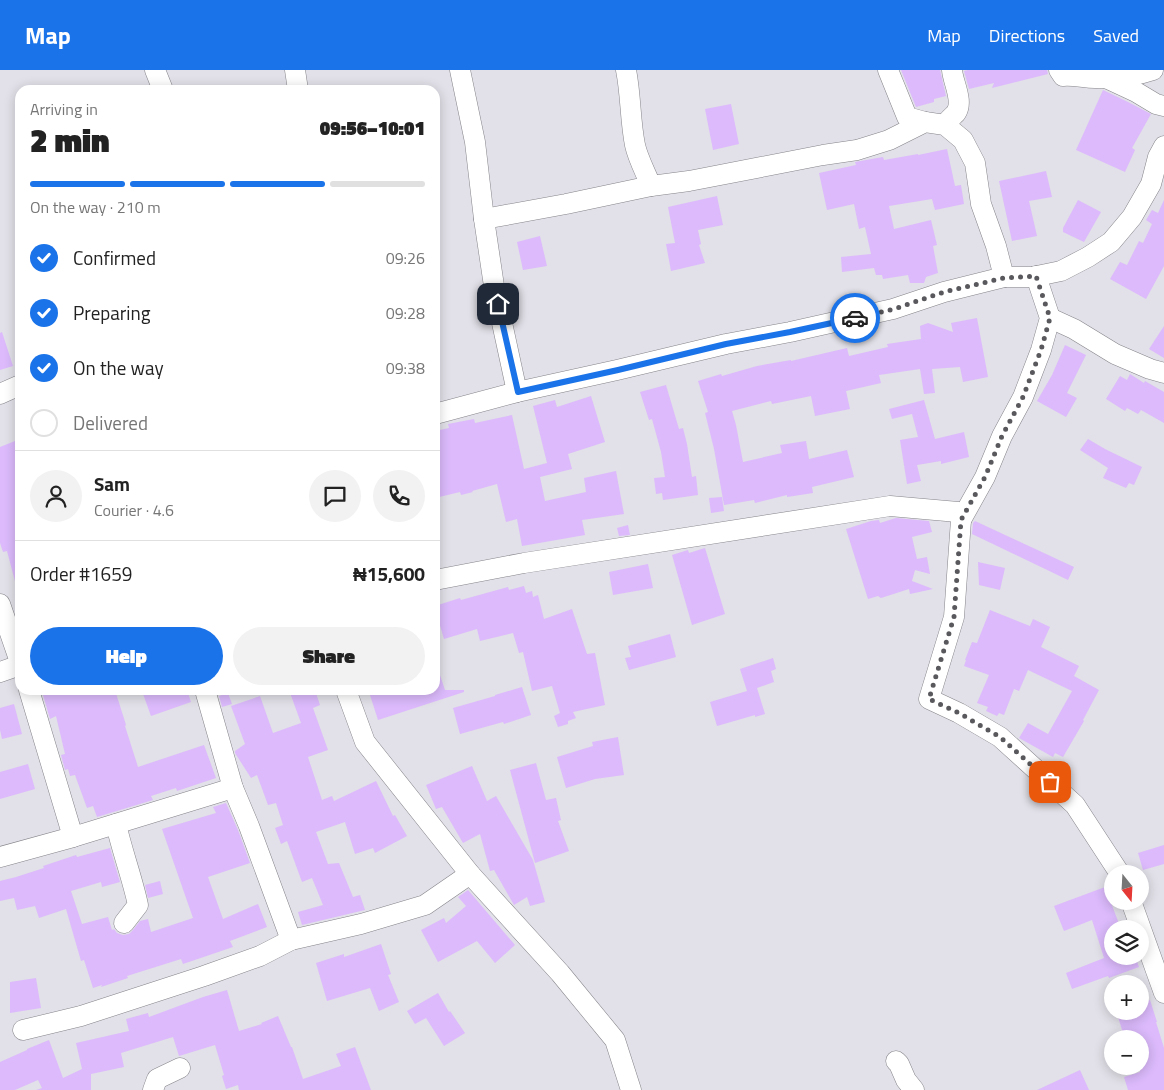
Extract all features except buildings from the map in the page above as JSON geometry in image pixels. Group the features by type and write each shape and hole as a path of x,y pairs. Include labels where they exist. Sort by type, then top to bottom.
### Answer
{"street":[{"path":"155,70 161,85"},
{"path":"295,70 297,85"},
{"path":"460,70 476,142 484,219 494,286 518,392"},
{"path":"626,70 630,88 631,119 636,147 651,186"},
{"path":"888,70 907,118 945,125 963,140 975,163 981,204 996,246 1004,278"},
{"path":"945,125 957,112 959,104 952,70"},
{"path":"1059,70 1063,76 1072,75 1093,78 1129,75 1153,70"},
{"path":"1106,78 1130,88 1156,104 1164,106"},
{"path":"484,219 651,186 688,182 858,150 889,140 925,122"},
{"path":"440,413 518,392 726,344 894,309 944,292 1004,278 1036,276 1061,271 1111,242 1132,217 1150,184 1158,157 1164,146"},
{"path":"481,192 517,212"},
{"path":"961,520 985,477 1002,436 1023,397 1041,350 1050,318 1036,276"},
{"path":"1050,318 1074,329 1115,354 1164,373"},
{"path":"0,394 15,387"},
{"path":"440,579 524,563 890,506 958,512 961,520 954,617 929,699 959,713 1000,737 1075,805 1114,865"},
{"path":"0,604 15,649"},
{"path":"0,672 15,666"},
{"path":"30,695 73,837"},
{"path":"206,695 233,788 291,940"},
{"path":"348,695 364,742 470,874 560,973 615,1040 631,1090"},
{"path":"0,856 73,837 233,788"},
{"path":"116,824 138,905 124,922"},
{"path":"23,1030 81,1016 204,976 260,956 291,940 361,924 424,906 470,874"},
{"path":"1134,910 1163,989"},
{"path":"896,1061 906,1080 914,1090"},
{"path":"152,1090 157,1080 180,1068"}],"way so far":[{"path":"855,318 894,309 944,292 1004,278 1036,276 1050,318 1041,350 1023,397 1002,436 985,477 961,520 954,617 929,699 959,713 1000,737 1050,782"}],"route":[{"path":"498,304 518,392 726,344 855,318"}]}
